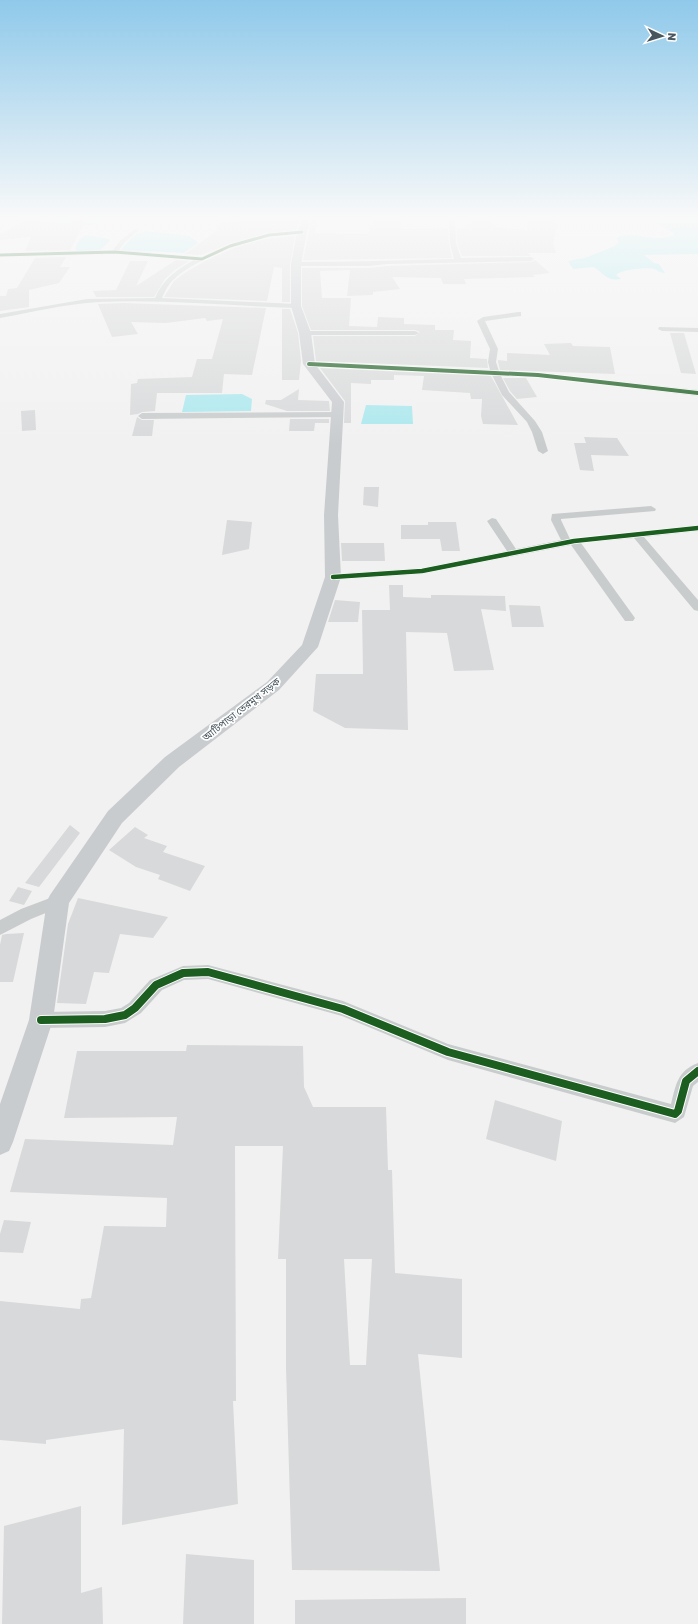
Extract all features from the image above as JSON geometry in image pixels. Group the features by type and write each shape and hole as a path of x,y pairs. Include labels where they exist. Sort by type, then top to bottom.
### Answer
{"main road":[{"name":"আটিপাড়া তেরমুখ সড়ক","path":"0,1142 41,1020 58,901 115,817 172,762 273,686 310,647 333,577 331,515 338,402 309,364 305,333 296,306 296,294"}],"street":[{"path":"158,300 160,294"},
{"path":"0,316 75,302 100,300 158,300 296,306"},
{"path":"518,314 483,319 481,321 494,349 492,362 505,393 531,421 537,432 543,451"},
{"path":"662,329 698,330"},
{"path":"305,333 415,333"},
{"path":"309,364 538,375 698,393"},
{"path":"142,416 338,415"},
{"path":"629,618 571,542 556,520 556,516 651,509"},
{"path":"492,521 513,552"},
{"path":"333,577 422,571 513,552 571,542 698,528"},
{"path":"637,534 698,607"},
{"path":"0,928 26,914 58,901"},
{"path":"41,1020 105,1019 125,1015 135,1008 145,995 156,985 183,973 208,972 343,1009 448,1052 674,1114 678,1110 686,1081 698,1071"}],"water":[{"path":"242,394 252,399 251,411 182,412 186,395"},
{"path":"366,405 412,406 413,424 361,424"}],"building":[{"path":"7,294 29,294 29,307 0,311 0,296 6,296"},
{"path":"94,294 156,294 154,297 96,297"},
{"path":"166,294 268,294 267,301 164,297"},
{"path":"282,294 290,294 290,302 282,302"},
{"path":"302,294 322,294 322,298 351,298 349,326 377,327 378,317 404,318 404,324 435,325 435,330 454,330 453,340 471,341 470,358 487,359 488,368 316,361 313,336 415,336 420,332 415,330 311,330 302,306"},
{"path":"347,294 373,294 373,295 347,296"},
{"path":"123,303 266,308 252,375 224,374 222,393 157,393 155,411 130,415 131,384 137,383 138,379 192,377 197,359 212,359 223,319 207,321 205,318 166,323 131,322 138,334 112,337 98,304"},
{"path":"282,309 290,309 298,333 301,361 299,380 282,380"},
{"path":"670,333 684,333 696,374 681,373"},
{"path":"571,343 573,346 610,347 615,374 500,370 498,360 507,361 507,353 550,355 544,344"},
{"path":"320,368 491,376 518,425 483,424 481,416 482,399 471,399 470,393 422,390 424,376 394,375 394,380 371,380 371,384 351,383 351,423 344,423 345,401"},
{"path":"503,378 526,378 537,397 517,399 510,391"},
{"path":"299,389 298,400 329,401 330,411 287,411 265,404 266,400 281,400"},
{"path":"35,410 36,430 22,431 21,411"},
{"path":"137,417 142,420 154,420 152,436 132,436"},
{"path":"290,419 329,419 329,423 315,423 314,431 289,431"},
{"path":"584,437 617,438 629,456 591,455 594,471 580,470 574,443 586,443"},
{"path":"364,487 379,487 378,507 363,505"},
{"path":"227,520 252,522 249,549 222,555"},
{"path":"428,522 456,522 460,551 442,551 440,539 401,539 401,525 428,525"},
{"path":"341,543 384,543 385,561 342,561"},
{"path":"389,585 403,585 403,597 431,598 431,595 505,596 506,611 481,609 494,670 454,671 447,633 406,632 408,730 345,728 313,711 316,674 363,674 362,610 390,610"},
{"path":"335,600 360,602 358,622 328,622"},
{"path":"509,605 540,606 544,627 512,627"},
{"path":"70,825 80,833 39,887 25,883"},
{"path":"135,827 148,835 144,838 167,846 163,852 205,866 190,891 158,879 160,875 136,867 109,850"},
{"path":"18,887 32,891 24,905 9,901"},
{"path":"78,898 168,917 153,938 120,934 109,973 94,972 86,1004 57,1003 68,924"},
{"path":"24,933 13,982 0,982 0,945 2,935"},
{"path":"187,1045 303,1046 304,1087 313,1107 386,1107 388,1170 392,1170 395,1273 462,1279 462,1358 418,1354 440,1571 292,1570 286,1368 286,1259 278,1259 283,1146 235,1146 236,1401 233,1401 238,1504 122,1525 124,1429 46,1440 46,1444 0,1440 0,1301 80,1309 81,1299 91,1298 104,1226 166,1227 167,1198 10,1192 25,1139 173,1145 177,1117 64,1118 77,1051 186,1051","holes":["344,1259 372,1259 366,1365 350,1365"]},
{"path":"495,1100 562,1121 556,1161 486,1139"},
{"path":"4,1220 31,1222 23,1253 0,1252 0,1234"},
{"path":"81,1506 81,1593 102,1587 103,1624 2,1624 4,1526"},
{"path":"186,1554 254,1560 254,1624 183,1624"},
{"path":"466,1598 466,1624 295,1624 295,1600"}],"cycle path":[{"path":"309,364 538,375 698,393"},
{"path":"333,577 422,571 574,541 698,528"},
{"path":"41,1020 105,1019 125,1015 135,1008 156,985 183,973 208,972 343,1009 448,1052 675,1114 678,1111 686,1081 698,1071"}]}
